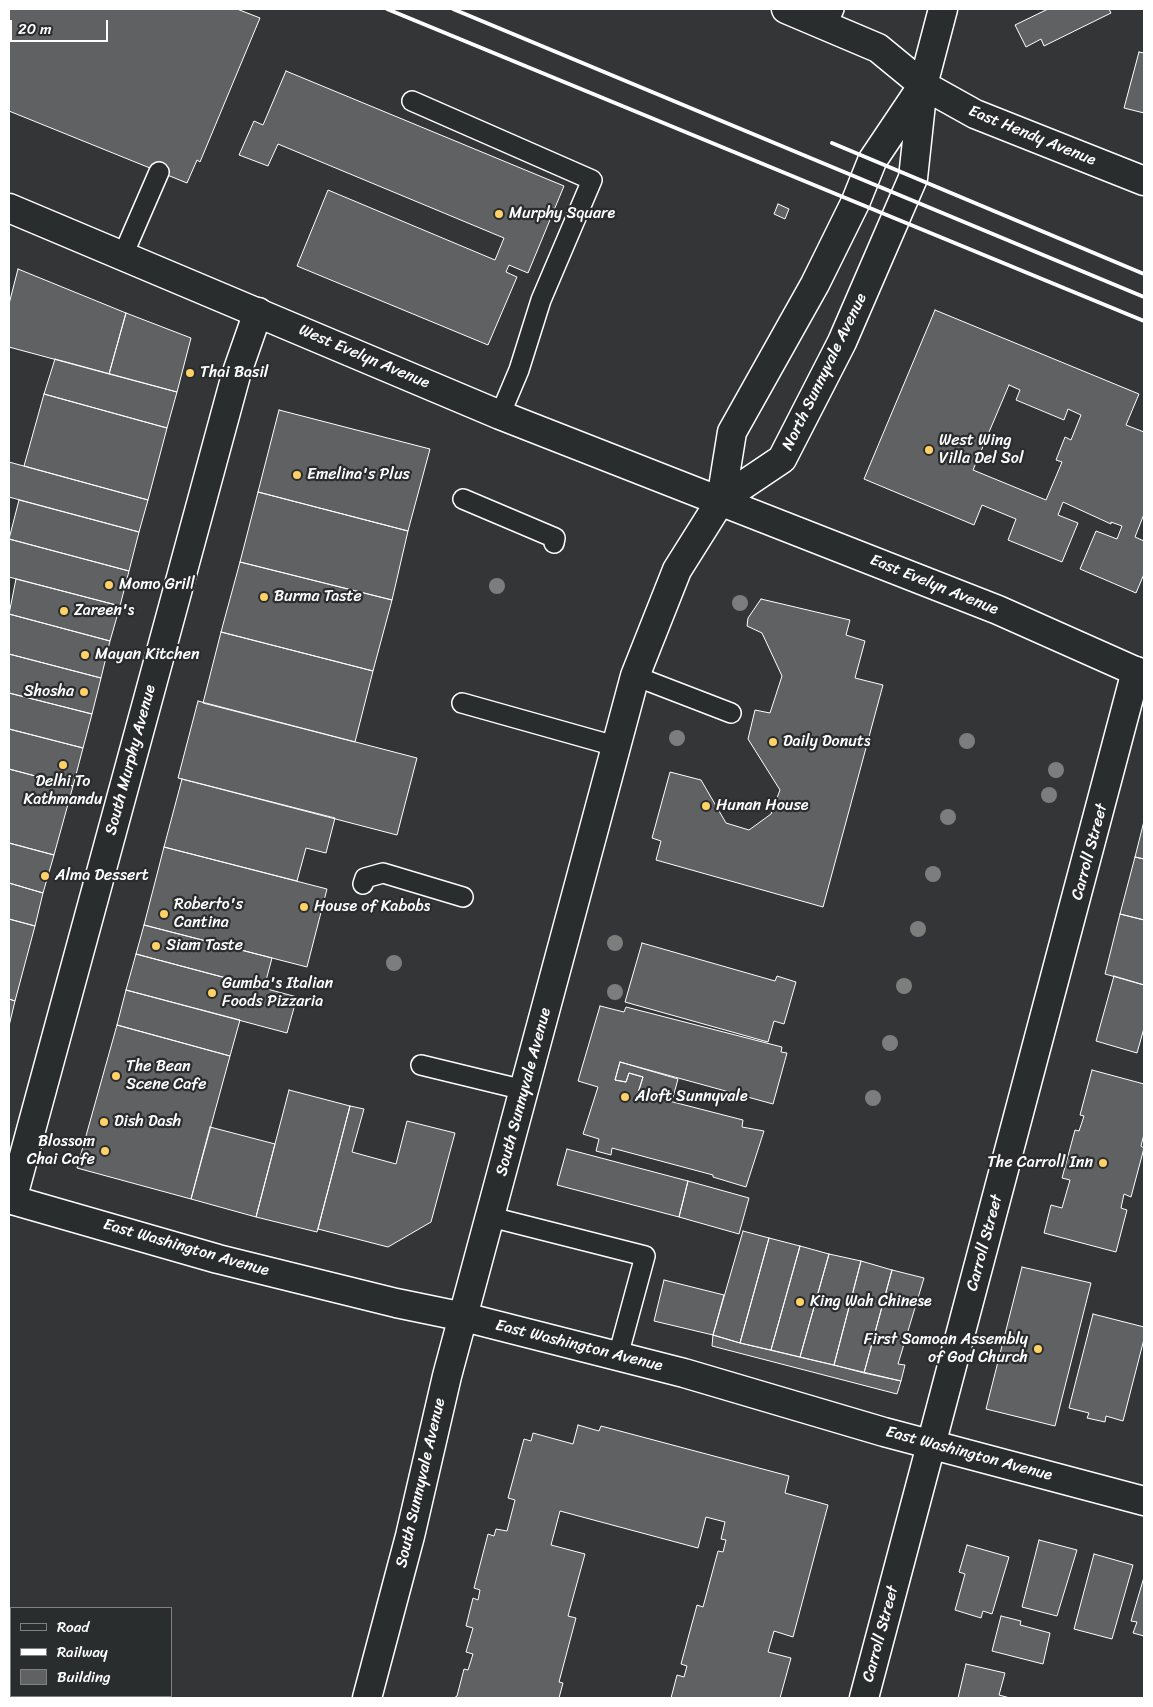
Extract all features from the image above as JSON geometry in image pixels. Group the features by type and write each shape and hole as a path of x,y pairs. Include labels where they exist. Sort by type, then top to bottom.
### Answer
{"street":[{"name":"East Hendy Avenue","path":"786,9 831,18 878,48 923,84 975,114 1144,181"},
{"name":"North Sunnyvale Avenue","path":"721,500 782,459 842,342 913,178 923,84 942,9"},
{"name":"North Sunnyvale Avenue","path":"721,500 732,432 815,284 856,201 872,160 923,84"},
{"name":"West Evelyn Avenue","path":"9,208 500,415 721,500"},
{"name":"South Murphy Avenue","path":"10,1203 236,375 258,312"},
{"name":"East Evelyn Avenue","path":"721,500 998,610 1140,673"},
{"name":"South Sunnyvale Avenue","path":"367,1698 410,1536 447,1376 615,746 636,676 677,570 721,500"},
{"name":"Carroll Street","path":"864,1698 1140,673"},
{"name":"East Washington Avenue","path":"10,1203 218,1259 396,1303 464,1317 618,1356 1144,1501"}],"lane":[{"path":"412,101 592,180 536,313 519,370 500,415"},
{"path":"123,255 159,172"},
{"path":"463,499 555,538 554,542"},
{"path":"636,676 731,713"},
{"path":"462,703 615,746"},
{"path":"363,884 365,878 383,873 464,896"},
{"path":"421,1065 524,1090"},
{"path":"491,1216 644,1256 618,1356"}],"building":[{"path":"9,9 237,9 260,18 200,162 197,160 187,183 9,111"},
{"path":"1048,9 1109,9 1111,13 1044,46 1041,39 1026,47 1015,25"},
{"path":"1139,52 1144,53 1144,113 1124,108"},
{"name":"Murphy Square","path":"286,71 564,186 528,273 509,265 506,272 517,277 488,345 297,266 328,190 495,260 504,238 278,144 268,166 239,155 254,121 263,125"},
{"path":"778,204 789,209 785,219 774,214"},
{"path":"18,269 126,313 109,374 9,347 9,304"},
{"name":"West Wing Villa Del Sol","path":"935,310 1139,394 1126,425 1144,432 1144,514 1135,537 1144,541 1144,574 1136,593 1080,569 1096,531 1117,539 1122,526 1111,522 1111,524 1063,502 1058,515 1078,523 1062,562 1008,540 1016,519 982,505 974,525 864,479","holes":["1009,385 1020,390 1016,400 1064,420 1068,409 1081,415 1071,440 1065,437 1056,460 1062,462 1046,500 973,470"]},
{"path":"126,313 191,338 177,392 109,374"},
{"path":"55,359 177,392 167,428 44,394"},
{"path":"44,394 167,428 148,500 24,466"},
{"path":"279,410 430,449 408,531 258,492"},
{"path":"9,462 148,500 139,532 9,497"},
{"path":"258,492 408,531 392,600 240,562"},
{"path":"19,500 139,532 129,571 9,539"},
{"path":"9,539 129,571 120,606 9,577"},
{"path":"240,562 392,600 373,671 221,632"},
{"name":"Zareen's","path":"16,579 120,606 110,641 9,614"},
{"path":"761,599 850,620 846,635 865,641 855,678 883,685 823,907 656,860 661,841 652,838 670,772 701,780 726,823 749,830 771,814 780,790 748,739 755,710 770,713 782,676 762,633 747,626 748,618"},
{"path":"9,614 110,641 101,678 9,654"},
{"path":"221,632 373,671 355,742 203,703"},
{"path":"9,654 101,678 92,714 9,693"},
{"path":"9,693 92,714 83,748 9,729"},
{"path":"198,701 417,758 397,835 178,778"},
{"path":"9,729 83,748 73,786 9,769"},
{"path":"9,769 73,786 54,855 9,843"},
{"path":"182,779 335,818 326,853 306,848 297,881 164,847"},
{"path":"1144,821 1144,859 1135,857"},
{"path":"9,843 54,855 43,893 9,883"},
{"path":"164,847 327,889 307,967 144,925"},
{"path":"1135,857 1144,859 1144,920 1120,914"},
{"path":"9,883 43,893 35,926 9,919"},
{"path":"1120,914 1144,920 1144,985 1105,974"},
{"path":"9,919 35,926 15,1001 9,999"},
{"path":"144,925 272,958 264,988 136,954"},
{"path":"642,943 775,981 777,976 796,982 784,1024 774,1021 768,1042 625,1002"},
{"name":"Gumba's Italian Foods Pizzaria","path":"136,954 297,997 287,1033 126,990"},
{"path":"1114,976 1144,985 1144,1028 1137,1053 1096,1041"},
{"path":"126,990 240,1020 230,1056 117,1025"},
{"path":"9,999 15,1001 9,1026"},
{"name":"Aloft Sunnyvale","path":"600,1006 624,1012 626,1007 782,1047 781,1052 787,1053 773,1104 620,1062 615,1080 626,1082 629,1073 643,1077 638,1093 743,1120 742,1127 764,1131 746,1187 713,1177 713,1175 612,1148 611,1155 596,1151 599,1139 583,1134 598,1087 578,1081"},
{"path":"117,1025 230,1056 191,1199 77,1168"},
{"path":"620,1062 678,1079 672,1101 638,1093 643,1077 629,1073 626,1082 615,1080"},
{"name":"The Carroll Inn","path":"1092,1070 1144,1084 1144,1134 1141,1146 1144,1148 1131,1197 1124,1194 1121,1208 1127,1210 1116,1252 1044,1233 1051,1205 1062,1208 1070,1180 1062,1178 1075,1130 1079,1131 1084,1116 1080,1115"},
{"path":"289,1090 350,1106 317,1232 256,1217"},
{"path":"350,1106 364,1109 352,1152 396,1164 407,1121 455,1133 431,1222 388,1247 318,1229"},
{"path":"210,1127 275,1144 256,1217 191,1199"},
{"path":"567,1149 688,1181 679,1217 557,1185"},
{"path":"688,1181 749,1198 739,1234 679,1217"},
{"path":"743,1231 769,1238 740,1343 713,1335"},
{"path":"769,1238 800,1246 771,1350 740,1343"},
{"name":"King Wah Chinese","path":"800,1246 829,1254 800,1357 771,1350"},
{"path":"829,1254 861,1261 834,1365 800,1357"},
{"path":"861,1261 892,1270 864,1373 834,1365"},
{"name":"First Samoan Assembly of God Church","path":"1022,1267 1091,1283 1055,1426 986,1409"},
{"path":"892,1270 924,1278 898,1364 905,1365 901,1381 864,1373"},
{"path":"664,1280 724,1295 713,1335 654,1321"},
{"path":"1093,1314 1144,1327 1144,1339 1123,1421 1106,1416 1105,1422 1087,1418 1089,1413 1069,1408"},
{"path":"713,1335 901,1381 897,1394 712,1346"},
{"path":"578,1425 599,1431 601,1426 789,1476 785,1493 828,1505 793,1637 774,1631 768,1652 791,1658 780,1698 671,1698 677,1675 684,1677 687,1666 681,1664 697,1605 703,1607 718,1551 723,1552 726,1540 721,1539 725,1522 706,1517 698,1548 560,1511 551,1545 585,1554 568,1616 576,1618 559,1682 563,1683 559,1698 454,1698 457,1696 464,1669 468,1670 473,1654 466,1652 473,1628 466,1626 473,1598 478,1600 480,1590 474,1588 488,1534 494,1536 496,1529 507,1531 515,1500 508,1498 524,1439 531,1441 533,1433 573,1444"},
{"path":"1039,1540 1077,1550 1057,1616 1022,1607"},
{"path":"967,1545 1009,1557 992,1614 983,1611 981,1618 955,1610 965,1574 959,1572"},
{"path":"1094,1554 1133,1565 1112,1639 1074,1629"},
{"path":"1144,1577 1144,1636 1133,1633 1137,1622 1131,1621"},
{"path":"1001,1616 1021,1621 1020,1625 1050,1633 1043,1664 992,1651"},
{"path":"966,1664 1005,1673 999,1695 1010,1698 958,1698"}],"railway":[{"path":"387,9 1144,321"},
{"path":"453,9 1144,297"},
{"path":"832,143 1144,274"}],"place":[{"name":"Murphy Square","path":"499,214"},
{"name":"Thai Basil","path":"190,373"},
{"name":"West Wing Villa Del Sol","path":"929,450"},
{"name":"Emelina's Plus","path":"297,475"},
{"name":"Momo Grill","path":"109,585"},
{"name":"Burma Taste","path":"264,597"},
{"name":"Zareen's","path":"64,611"},
{"name":"Mayan Kitchen","path":"85,655"},
{"name":"Shosha","path":"84,692"},
{"name":"Daily Donuts","path":"773,742"},
{"name":"Delhi To Kathmandu","path":"63,765"},
{"name":"Hunan House","path":"706,806"},
{"name":"Alma Dessert","path":"45,876"},
{"name":"House of Kabobs","path":"304,907"},
{"name":"Roberto's Cantina","path":"164,914"},
{"name":"Siam Taste","path":"156,946"},
{"name":"Gumba's Italian Foods Pizzaria","path":"212,993"},
{"name":"The Bean Scene Cafe","path":"116,1076"},
{"name":"Aloft Sunnyvale","path":"625,1097"},
{"name":"Dish Dash","path":"104,1122"},
{"name":"Blossom Chai Cafe","path":"105,1151"},
{"name":"The Carroll Inn","path":"1103,1163"},
{"name":"King Wah Chinese","path":"800,1302"},
{"name":"First Samoan Assembly of God Church","path":"1038,1349"}]}
